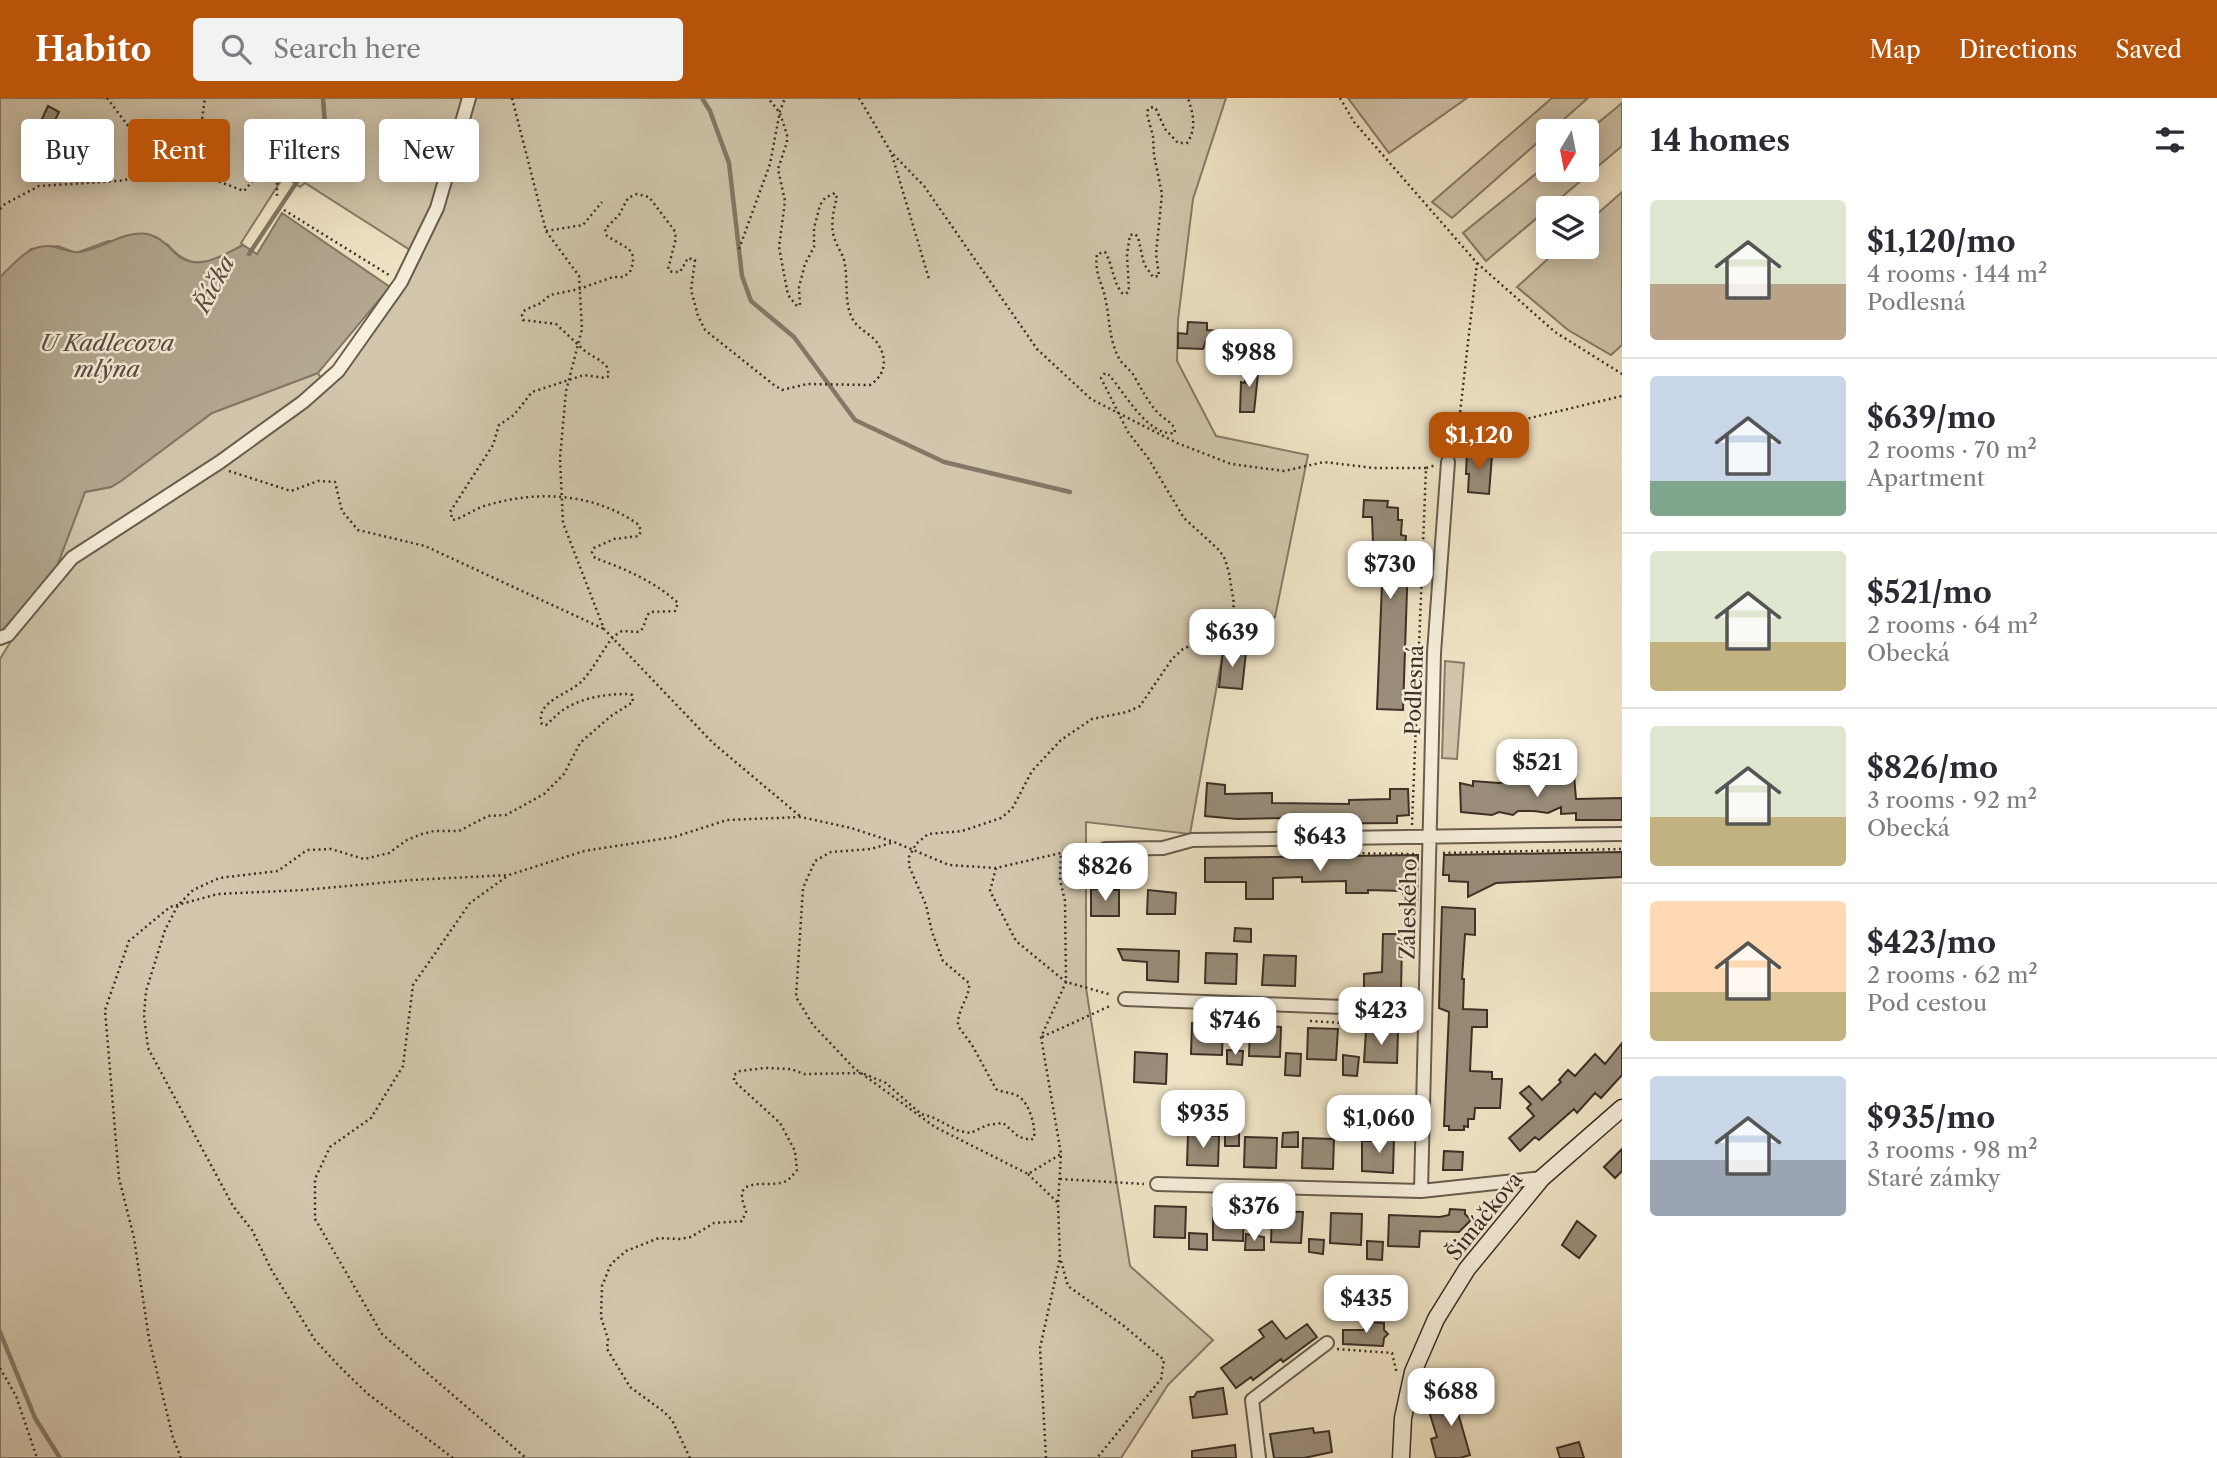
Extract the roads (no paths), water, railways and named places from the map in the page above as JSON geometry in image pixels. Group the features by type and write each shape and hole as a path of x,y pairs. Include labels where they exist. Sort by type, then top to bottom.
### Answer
{"street":[{"path":"0,638 8,635 72,558 220,462 303,402 338,371 401,282 438,208 469,98"},
{"name":"Podlesná","path":"1429,837 1434,653 1448,462"},
{"path":"1105,849 1163,848 1192,840 1622,834"},
{"name":"Záleského","path":"1422,1191 1429,837"},
{"path":"1125,999 1425,1010"},
{"name":"Šimáčkova","path":"1401,1458 1403,1418 1413,1372 1436,1319 1466,1269 1542,1178 1622,1108"},
{"path":"1157,1184 1422,1191 1542,1178"},
{"path":"1259,1458 1252,1400 1327,1343"}],"water":[{"name":"U Kadlecova mlýna","path":"282,213 390,287 318,373 212,413 121,481 111,487 85,492 54,574 0,633 0,277 33,249 47,246 80,252 139,234 156,237 190,262 208,261 243,245 257,254"}],"waterway":[{"name":"Říčka","path":"249,254 326,138 323,98"},
{"path":"702,98 710,111 729,163 742,276 751,301 794,337 855,420 944,462 1070,492"},
{"path":"0,1332 35,1418 60,1458"}]}
